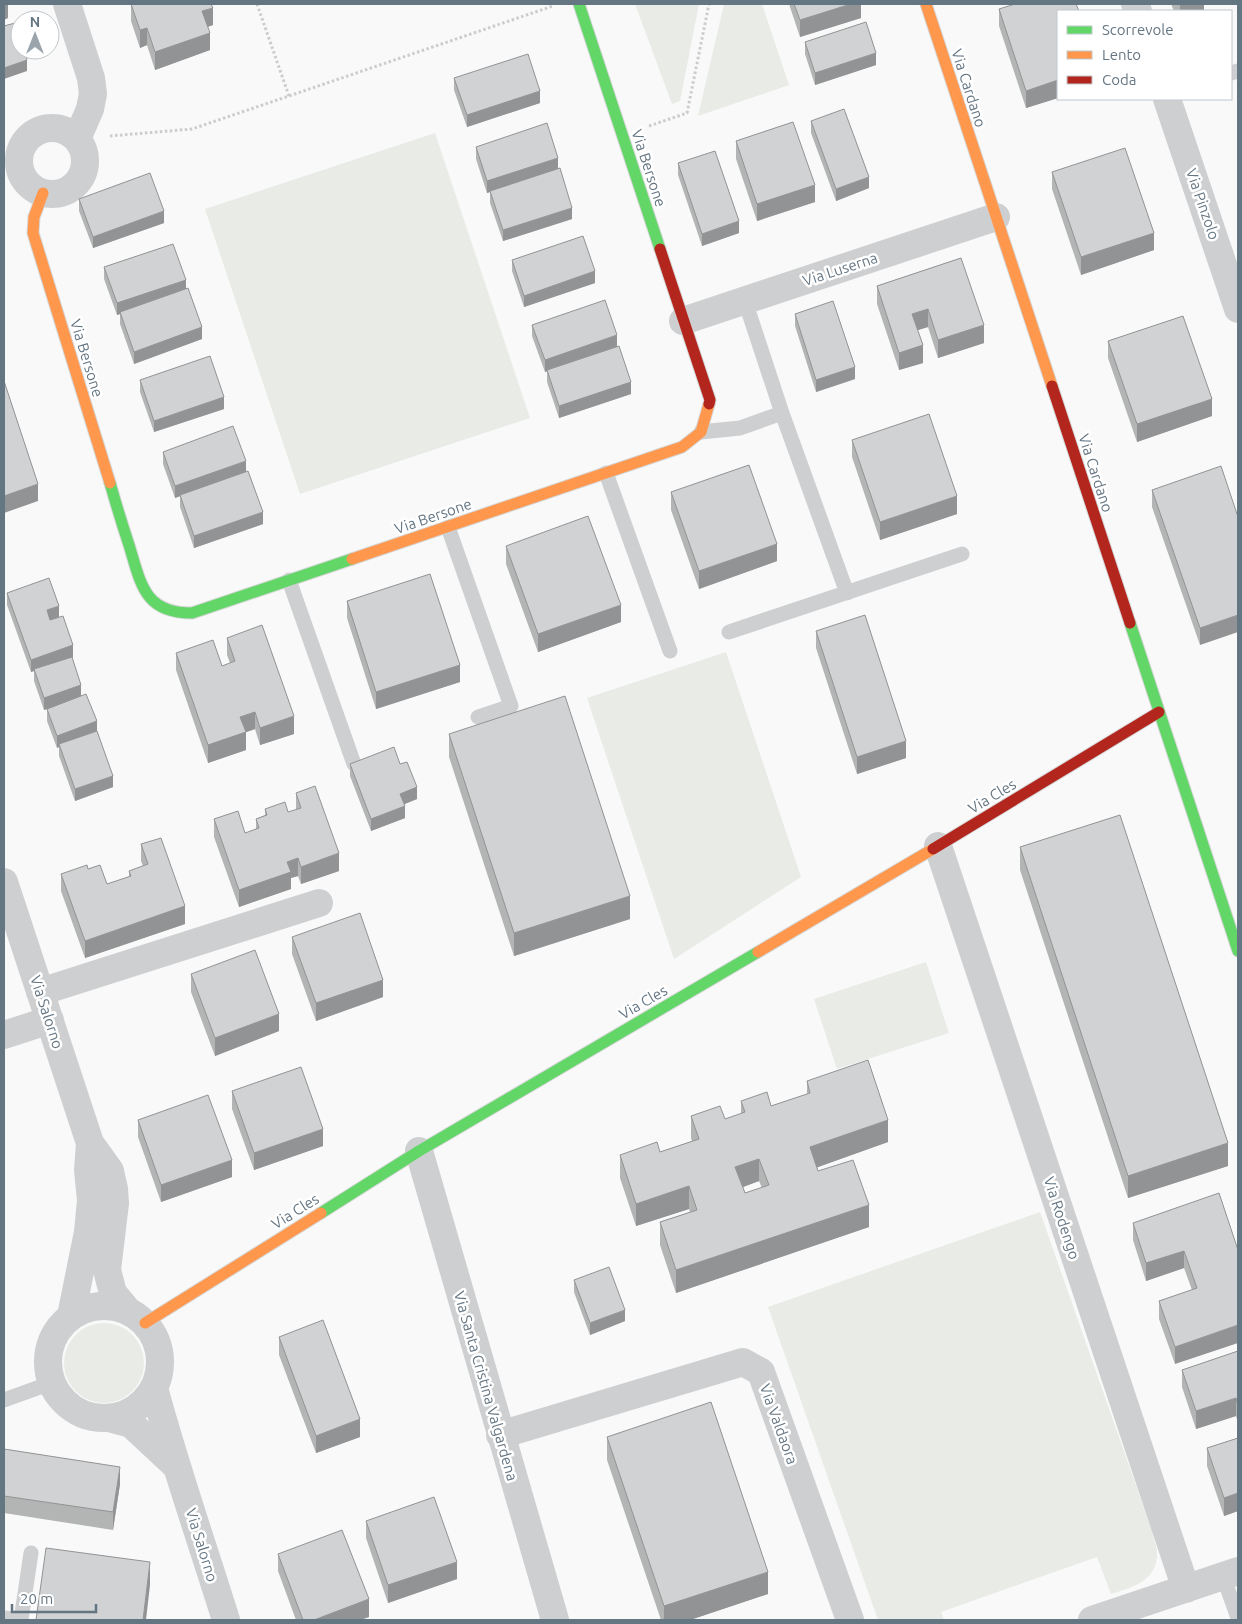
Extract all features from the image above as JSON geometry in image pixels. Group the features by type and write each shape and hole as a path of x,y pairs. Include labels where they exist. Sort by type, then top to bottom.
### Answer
{"street":[{"path":"67,4 91,78 93,94 90,109 77,139"},
{"name":"Via Bersone","path":"42,193 33,214 33,232 142,588 153,602 166,611 180,614 192,613 682,447 701,432 710,400 578,4"},
{"name":"Via Cardano","path":"926,4 1238,951"},
{"name":"Via Pinzolo","path":"1167,100 1238,309"},
{"path":"47,128 58,128 68,132 77,139 83,148 86,158 85,169 81,179 73,188 64,193 53,195 42,193 28,184 12,168 28,138 37,132 47,128"},
{"name":"Via Luserna","path":"684,322 996,217"},
{"name":"Via Cles","path":"137,1317 938,846 1159,712"},
{"name":"Via Rodengo","path":"938,846 1186,1589"},
{"name":"Via Salorno","path":"4,882 90,1143 110,1171 115,1203 107,1270 113,1293 137,1317"},
{"path":"40,992 319,903"},
{"path":"4,1035 50,1020"},
{"name":"Via Salorno","path":"71,1316 88,1232 91,1200 88,1170 90,1143"},
{"name":"Via Santa Cristina Valgardena","path":"419,1151 551,1619"},
{"path":"99,1306 114,1306 137,1317 155,1337 160,1354 160,1372 154,1388 143,1403 127,1414 109,1418 91,1417 74,1410 60,1398 51,1383 47,1364 50,1346 58,1329 71,1316 84,1309 99,1306"},
{"name":"Via Valdaora","path":"500,1435 743,1362 761,1372 850,1620"},
{"name":"Via Salorno","path":"154,1388 165,1432 179,1469 226,1620"},
{"name":"Via Salorno","path":"109,1418 131,1424 179,1469"},
{"path":"1092,1620 1231,1574"}],"lane":[{"path":"745,301 782,413 847,593"},
{"path":"701,432 740,428 782,413"},
{"path":"606,473 670,651"},
{"path":"448,527 511,706 478,717"},
{"path":"729,632 962,554"},
{"path":"289,580 354,764"},
{"path":"4,1400 51,1383"},
{"path":"4,1618 21,1620 31,1553"},
{"path":"1231,1574 1238,1618"}],"path":[{"path":"257,4 289,96"},
{"path":"77,139 192,129 558,4"},
{"path":"622,135 687,113 709,4"}],"shaded area":[{"path":"635,4 699,4 680,101 672,104"},
{"path":"724,4 762,4 789,85 698,116"},
{"path":"435,133 530,418 300,494 205,209"},
{"path":"726,652 801,877 674,959 587,698"},
{"path":"926,962 949,1033 837,1069 814,999"},
{"path":"1040,1212 1152,1531 1157,1550 1154,1569 1143,1581 1128,1589 1111,1594 1097,1557 941,1612 944,1620 878,1620 768,1307"},
{"path":"104,1323 119,1326 132,1335 141,1348 144,1363 141,1378 132,1391 119,1400 104,1403 89,1400 76,1391 67,1378 64,1363 67,1348 76,1335 89,1326"}],"building":[{"path":"131,4 211,4 213,8 202,11 210,33 155,52 147,28 140,30"},
{"path":"794,4 851,4 800,20"},
{"path":"1015,4 1076,4 1079,10 1057,10 1057,80 1026,91 999,9"},
{"path":"866,22 876,53 815,73 805,42"},
{"path":"10,24 10,60 27,60 4,68 4,26"},
{"path":"528,54 540,91 467,115 454,78"},
{"path":"844,109 869,177 836,189 811,121"},
{"path":"793,122 815,185 757,204 736,141"},
{"path":"547,123 558,158 487,181 476,147"},
{"path":"1125,148 1154,233 1081,257 1052,172"},
{"path":"715,151 739,221 702,234 678,163"},
{"path":"560,168 572,208 503,230 490,191"},
{"path":"150,173 164,211 93,237 79,199"},
{"path":"583,236 595,271 524,296 512,260"},
{"path":"173,244 186,280 117,303 104,267"},
{"path":"961,258 984,325 938,340 928,309 912,314 923,345 899,353 877,286"},
{"path":"188,288 202,327 134,352 120,312"},
{"path":"605,300 617,335 545,360 532,325"},
{"path":"833,301 855,367 816,380 795,314"},
{"path":"1183,316 1212,399 1137,424 1108,341"},
{"path":"619,346 631,382 559,406 547,370"},
{"path":"210,356 224,397 154,421 140,380"},
{"path":"4,381 38,484 4,496"},
{"path":"929,414 957,496 880,522 852,440"},
{"path":"233,426 246,461 175,486 163,452"},
{"path":"749,465 777,544 699,571 671,492"},
{"path":"1221,466 1238,517 1238,615 1200,628 1152,490"},
{"path":"248,471 263,512 194,536 180,495"},
{"path":"588,516 621,605 538,634 506,546"},
{"path":"430,574 460,665 376,692 347,601"},
{"path":"49,578 59,606 47,610 50,620 63,616 73,645 31,660 7,593"},
{"path":"865,615 906,741 857,757 816,631"},
{"path":"262,625 294,716 260,728 255,712 240,717 246,732 208,745 176,653 213,640 222,666 235,661 227,638"},
{"path":"72,657 81,685 44,698 34,669"},
{"path":"86,694 97,721 57,736 47,709"},
{"path":"565,696 630,896 514,933 449,734"},
{"path":"97,731 113,776 75,789 59,744"},
{"path":"394,747 400,764 407,762 417,787 400,794 405,806 371,819 350,764"},
{"path":"315,786 339,853 301,867 298,858 287,862 291,872 239,890 214,819 238,811 245,833 259,828 256,819 267,815 265,809 285,802 288,812 301,808 296,793"},
{"path":"1120,815 1228,1143 1128,1176 1020,847"},
{"path":"161,838 185,906 85,941 61,874 87,865 88,869 100,865 107,884 131,876 129,871 148,864 141,844"},
{"path":"360,913 383,980 316,1003 292,937"},
{"path":"255,950 279,1014 215,1038 191,974"},
{"path":"868,1060 888,1120 810,1147 818,1171 853,1160 869,1205 676,1270 660,1222 697,1210 689,1186 636,1204 620,1155 657,1142 660,1152 699,1139 691,1116 720,1106 725,1119 745,1112 741,1101 767,1092 771,1106 810,1093 807,1081","holes":["759,1159 769,1185 745,1193 735,1167"]},
{"path":"301,1067 323,1129 254,1153 232,1091"},
{"path":"208,1095 232,1160 161,1185 138,1120"},
{"path":"1219,1193 1238,1250 1238,1325 1175,1347 1159,1301 1197,1288 1184,1251 1146,1263 1133,1223"},
{"path":"609,1267 625,1310 590,1323 574,1280"},
{"path":"323,1320 360,1419 316,1436 279,1337"},
{"path":"1238,1351 1238,1406 1236,1398 1196,1411 1182,1370"},
{"path":"711,1402 768,1572 664,1606 607,1437"},
{"path":"1238,1438 1238,1493 1224,1498 1207,1448"},
{"path":"4,1449 120,1467 113,1512 4,1496"},
{"path":"434,1497 457,1562 388,1585 366,1521"},
{"path":"342,1530 369,1599 314,1620 303,1620 278,1554"},
{"path":"46,1548 150,1562 143,1620 36,1620"}],"traffic: fast":[{"path":"579,4 660,249"},
{"path":"110,483 137,572 147,594 154,602 176,612 192,613 352,559"},
{"path":"1130,623 1238,951"},
{"path":"321,1213 419,1151 758,952"}],"traffic: slow":[{"path":"926,4 1052,386"},
{"path":"43,193 34,217 33,233 110,483"},
{"path":"352,559 682,447 701,432 709,404"},
{"path":"758,952 933,849"},
{"path":"145,1323 321,1213"}],"traffic: jam":[{"path":"660,249 710,400 709,404"},
{"path":"1052,386 1130,623"},
{"path":"933,849 1159,712"}]}
